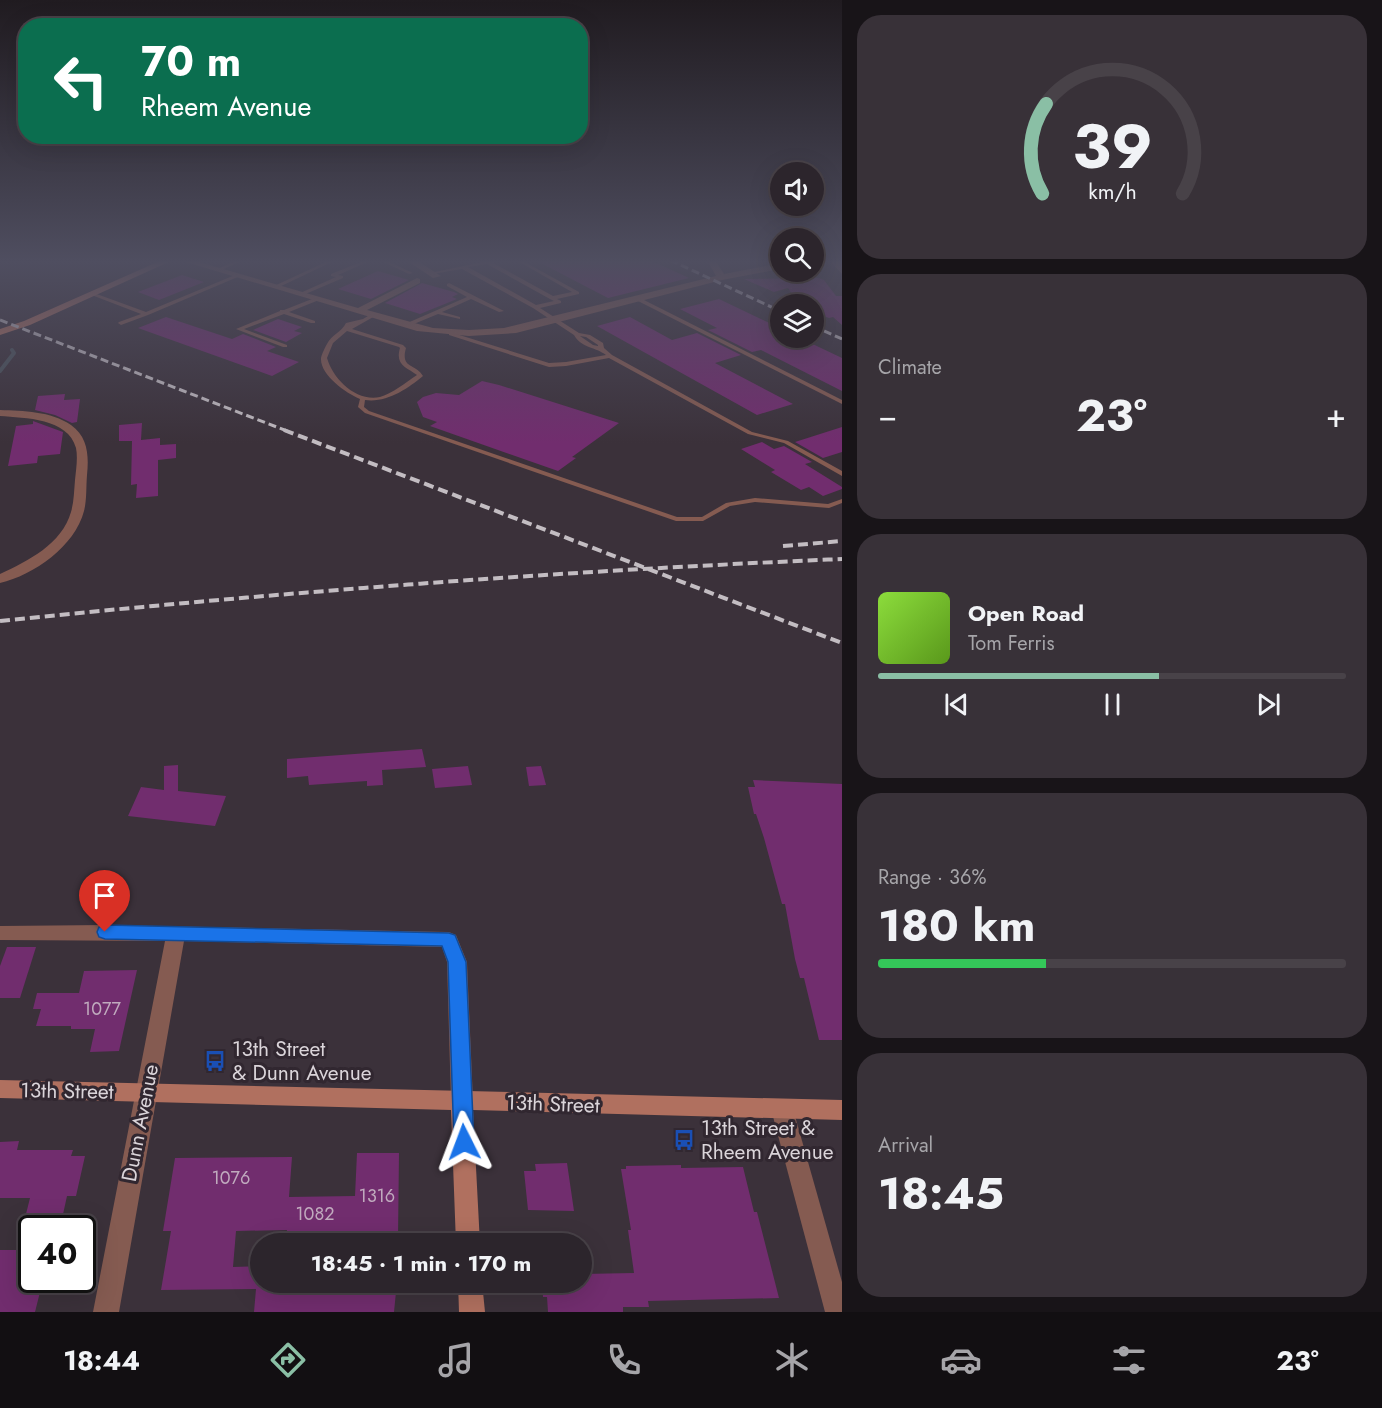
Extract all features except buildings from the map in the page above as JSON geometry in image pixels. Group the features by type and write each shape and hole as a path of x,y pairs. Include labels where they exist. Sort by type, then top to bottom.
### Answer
{"main road":[{"path":"0,332 26,321"},
{"name":"13th Street","path":"0,1089 842,1110"},
{"path":"462,1101 468,1233"},
{"path":"471,1293 472,1312"}],"street":[{"path":"391,321 451,334 484,334 516,330 551,321"},
{"path":"0,413 23,414 53,421 76,435 82,447 78,511 72,525 62,539 42,556 0,579"},
{"path":"0,933 449,940 457,962 462,1101"},
{"name":"Dunn Avenue","path":"106,1312 176,934"},
{"path":"782,1109 838,1312"}],"lane":[{"path":"121,323 126,321"},
{"path":"257,321 239,329 285,346"},
{"path":"346,329 401,346 403,348 400,357 403,363 420,376 381,399 363,397 339,383 325,366 325,351 330,342 353,321"},
{"path":"407,325 417,321"},
{"path":"558,321 577,333 578,338 592,347 601,348 610,356 750,433 786,442 842,474"},
{"path":"682,321 842,402"},
{"path":"451,334 549,365 610,356"},
{"path":"363,397 361,407 367,411 676,519 703,519 728,504 755,500 829,506 842,501"}],"waterway":[{"path":"0,371 14,353 12,350"}],"railway":[{"path":"3,321 287,431"},
{"path":"824,331 842,339"},
{"path":"284,430 648,569"},
{"path":"783,546 842,541"},
{"path":"648,569 842,559"},
{"path":"0,621 421,584 648,569"},
{"path":"648,569 842,643"}],"place":[{"name":"13th Street & Dunn Avenue","path":"215,1061"},
{"name":"13th Street & Rheem Avenue","path":"684,1140"}],"route":[{"path":"105,932 449,940 457,962 464,1142"}]}
